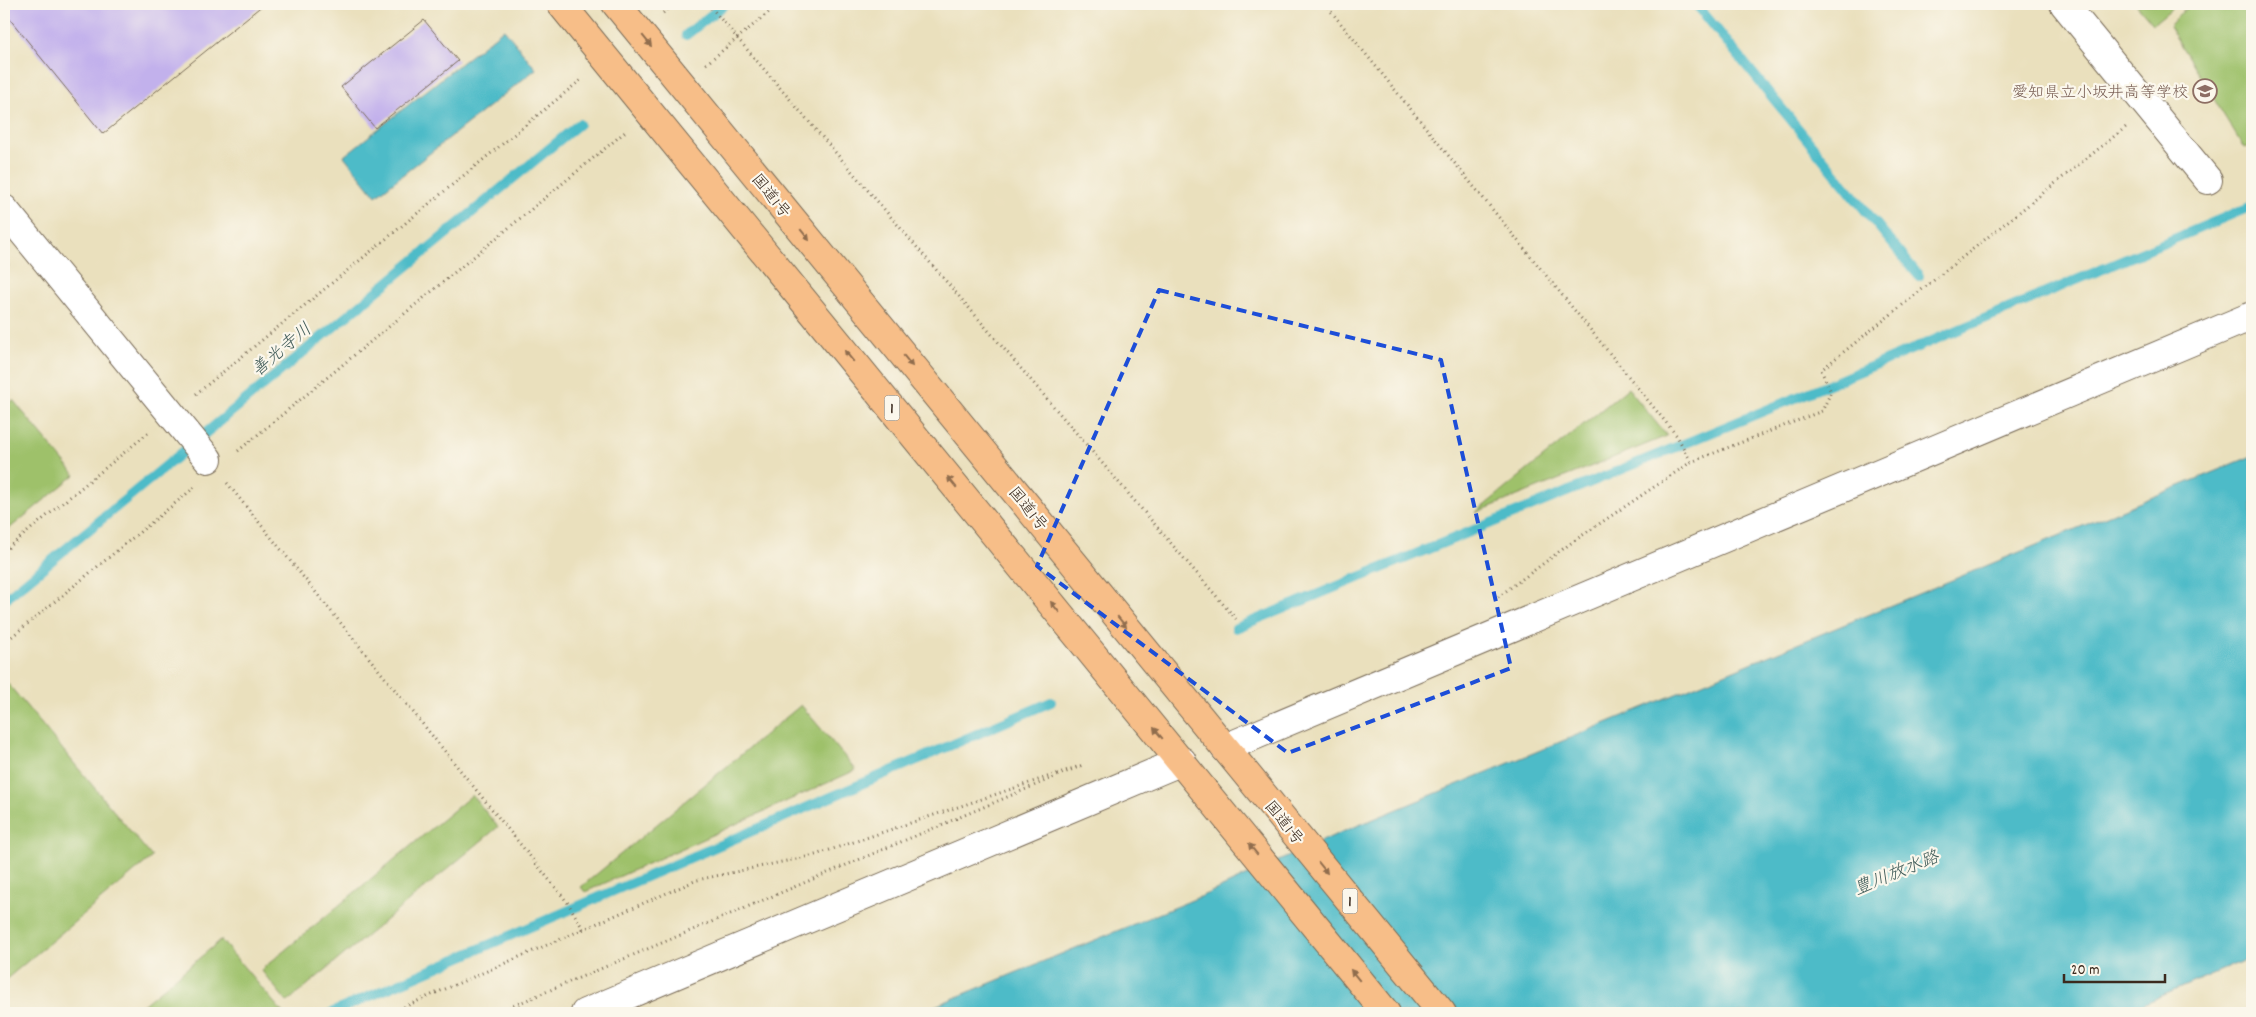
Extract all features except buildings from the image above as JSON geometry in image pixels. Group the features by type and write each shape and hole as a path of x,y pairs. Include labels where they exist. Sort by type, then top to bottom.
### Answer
{"highway":[{"name":"1","path":"561,4 1386,1013"},
{"name":"国道1号","path":"616,4 1442,1013"}],"street":[{"path":"2064,4 2208,180"},
{"path":"4,208 212,464"},
{"path":"1225,748 2252,316"},
{"path":"585,1013 1182,762"}],"path":[{"path":"659,16 674,4"},
{"path":"708,4 1236,619"},
{"path":"700,68 779,4"},
{"path":"1325,4 1677,436 1690,462"},
{"path":"4,551 176,420 589,73"},
{"path":"1491,602 1571,543 1690,462 1822,411 1831,392 1822,370 2150,108"},
{"path":"4,643 212,464 446,281 626,131"},
{"path":"212,464 568,903 584,929"},
{"path":"390,1013 696,880 815,855 1083,765 496,1013"}],"highlighted area":[{"path":"1159,290 1441,360 1511,668 1288,753 1037,566"}],"green space":[{"path":"2136,4 2177,4 2153,24"},
{"path":"2190,4 2252,4 2252,145 2244,148 2169,26"},
{"path":"1628,388 1667,436 1475,513"},
{"path":"13,400 75,475 4,533 4,408"},
{"path":"4,679 152,857 4,981"},
{"path":"801,705 856,770 585,892 581,887"},
{"path":"472,795 498,827 287,1002 261,970"},
{"path":"221,940 283,1013 133,1013"}],"water":[{"path":"504,29 536,69 376,196 344,156"},
{"name":"豊川放水路","path":"2252,456 2252,957 2122,1013 918,1013 1209,893 1335,835"}],"waterway":[{"name":"善光寺川","path":"686,35 725,4"},
{"path":"1696,4 1919,276"},
{"name":"善光寺川","path":"4,600 579,124"},
{"path":"1236,628 1844,378 2252,206"},
{"path":"331,1013 1051,702"}],"place":[{"name":"愛知県立小坂井高等学校","path":"2205,91"}]}
